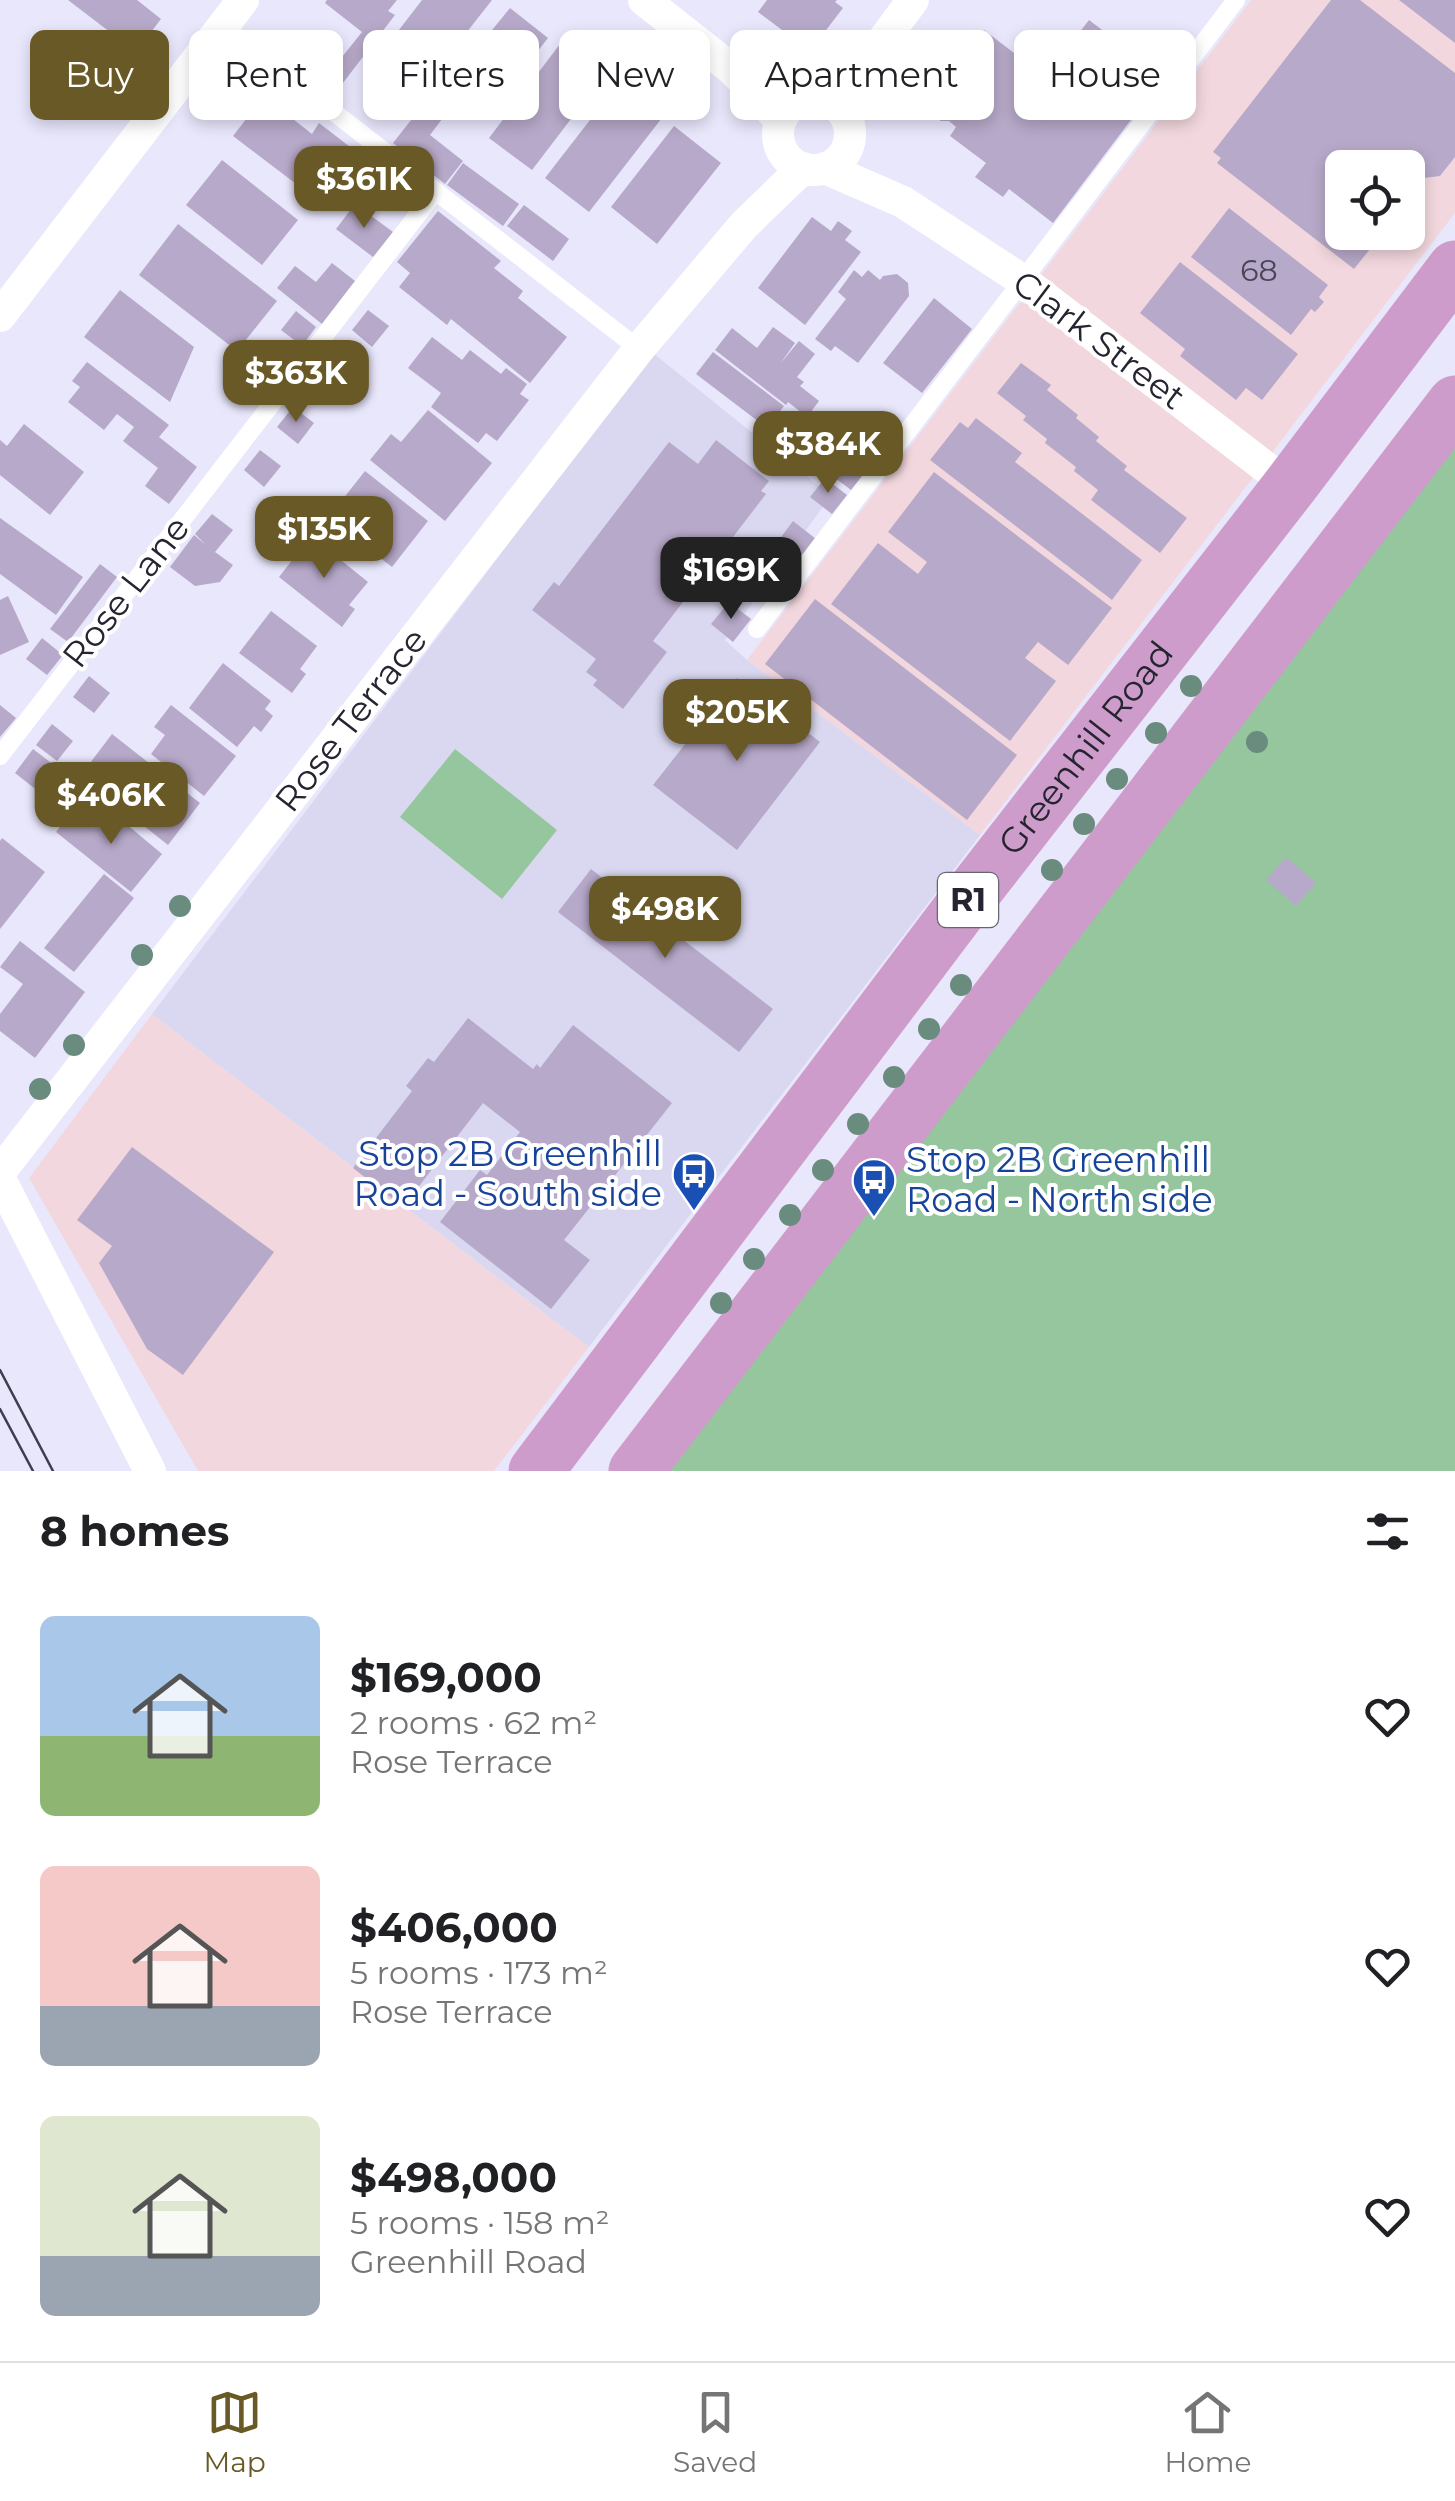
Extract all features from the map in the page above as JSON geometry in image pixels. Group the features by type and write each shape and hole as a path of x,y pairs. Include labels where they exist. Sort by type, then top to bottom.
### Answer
{"highway":[{"name":"Greenhill Road","path":"536,1471 958,912 1455,268"},
{"name":"R1","path":"636,1471 1455,403"},
{"path":"1271,642 1300,583 1310,538 1290,486"}],"street":[{"name":"Clark Street","path":"644,0 808,131 903,202 1022,280 1290,486"},
{"name":"Rose Terrace","path":"0,1175 638,349 744,225 808,131 913,0"},
{"path":"0,316 233,13"},
{"name":"Clark Street","path":"808,131 850,134 849,145 903,202"},
{"path":"0,1175 150,1471"}],"lane":[{"path":"758,629 1236,0"},
{"path":"233,13 436,192 638,349"},
{"name":"Rose Lane","path":"0,756 436,192"}],"shaded area":[{"path":"1251,0 1455,0 1455,213 980,835 747,660 1159,120 1196,120 1196,72"},
{"path":"653,353 831,496 725,640 980,835 589,1347 152,1014"},
{"path":"152,1014 589,1347 494,1471 198,1471 29,1178"}],"green space":[{"path":"1455,442 1455,1471 668,1471"},
{"path":"455,749 557,830 502,899 400,817"}],"building":[{"path":"68,0 137,0 161,19 153,30 107,30"},
{"path":"397,0 388,11 395,15 384,30 363,30 363,57 343,83 343,56 362,32 325,3"},
{"path":"422,0 492,0 468,30 399,30"},
{"path":"767,0 837,0 843,8 826,30 782,30 758,12"},
{"path":"1331,0 1360,0 1455,73 1455,157 1440,176 1425,178 1425,150 1325,150 1325,247 1217,163 1221,158 1213,152"},
{"path":"1399,0 1455,0 1455,43"},
{"path":"510,8 538,30 492,30"},
{"path":"1089,20 1102,30 1081,30"},
{"path":"539,31 548,38 539,49"},
{"path":"994,38 1014,53 1014,120 1131,120 1053,223 1009,189 1003,197 975,177 986,163 950,136 956,127 940,120 994,120"},
{"path":"559,45 559,120 570,120 532,170 489,138 503,120 539,120 539,72"},
{"path":"245,120 294,120 312,134 319,123 354,150 316,199 233,136"},
{"path":"411,120 441,120 430,135 463,161 445,184 393,143"},
{"path":"590,120 660,120 589,212 545,178"},
{"path":"674,126 721,163 657,244 611,207"},
{"path":"222,160 298,220 262,265 186,205"},
{"path":"463,163 519,204 503,226 447,185"},
{"path":"355,204 393,232 373,257 336,229"},
{"path":"524,205 569,239 553,261 507,226"},
{"path":"1229,208 1328,285 1319,297 1324,302 1315,312 1311,309 1291,335 1191,257"},
{"path":"438,211 501,261 494,268 523,291 518,298 567,337 530,383 451,319 447,325 399,287 410,273 397,262"},
{"path":"812,217 831,231 838,221 852,231 845,240 861,252 805,325 758,288"},
{"path":"178,224 277,301 237,351 139,275"},
{"path":"1329,250 1369,250 1354,269"},
{"path":"1180,262 1298,354 1262,400 1246,388 1236,400 1180,356 1185,349 1140,313"},
{"path":"332,263 355,281 322,324 277,288 295,266 316,282"},
{"path":"854,270 862,277 868,270 880,280 897,274 908,283 909,296 858,363 835,346 831,351 815,339 846,299 838,292"},
{"path":"120,290 194,347 170,402 84,337"},
{"path":"934,298 972,329 922,393 883,363"},
{"path":"368,310 389,326 372,347 352,330"},
{"path":"296,311 316,327 302,346 281,330"},
{"path":"773,327 795,343 780,364 799,341 815,354 797,377 804,382 800,386 819,401 807,417 715,350 732,328 757,348"},
{"path":"432,337 462,360 470,350 501,374 506,368 527,384 520,394 529,400 497,441 486,433 478,443 431,407 441,393 408,368"},
{"path":"713,352 784,406 767,428 696,374"},
{"path":"87,362 169,425 159,437 197,467 169,504 145,486 158,468 123,441 134,427 117,414 104,430 68,402 80,387 72,381"},
{"path":"1021,363 1051,385 1047,390 1078,415 1076,418 1099,437 1096,441 1127,466 1124,470 1187,518 1160,553 1091,500 1098,490 1045,443 1047,439 1023,420 1026,416 997,393"},
{"path":"293,407 314,423 298,444 277,427"},
{"path":"428,410 492,463 445,521 370,460 391,434 401,442"},
{"path":"976,418 1022,453 1015,462 1142,560 1112,600 930,460 960,422 968,428"},
{"path":"24,424 84,472 50,515 0,475 0,440 7,446"},
{"path":"716,440 769,481 761,491 766,494 653,641 667,652 623,709 593,685 597,680 586,672 596,659 532,610 554,582 559,586 669,442 698,464"},
{"path":"837,442 869,467 851,490 818,465"},
{"path":"260,450 281,466 264,487 244,470"},
{"path":"365,471 428,521 392,567 348,533 355,524 335,509"},
{"path":"934,472 1112,608 1068,665 1038,642 1025,658 1056,681 1010,741 831,604 878,543 918,574 927,562 888,532"},
{"path":"825,478 847,495 832,514 810,497"},
{"path":"212,514 233,530 215,552 233,565 220,582 195,586 170,567 194,535 206,545 195,534"},
{"path":"0,518 83,577 56,615 0,574"},
{"path":"793,521 816,539 799,561 776,544"},
{"path":"311,536 368,582 349,605 355,609 342,627 279,577"},
{"path":"763,557 786,575 767,600 744,581"},
{"path":"100,564 117,577 68,642 50,629"},
{"path":"8,596 29,642 0,655 0,600"},
{"path":"815,599 1017,755 967,820 765,664"},
{"path":"729,602 751,619 733,642 711,624"},
{"path":"271,611 317,646 300,669 306,674 292,693 239,653"},
{"path":"42,638 63,655 47,675 26,659"},
{"path":"223,663 271,701 265,709 273,716 261,732 254,726 237,747 189,708"},
{"path":"89,676 110,693 94,713 73,697"},
{"path":"737,678 820,742 737,850 653,785"},
{"path":"0,705 16,718 0,737"},
{"path":"171,705 236,756 204,796 151,754 165,735 154,727"},
{"path":"52,724 73,741 57,761 36,745"},
{"path":"112,734 200,803 168,845 91,784 98,776 87,767"},
{"path":"33,749 67,775 48,799 15,773"},
{"path":"74,808 101,829 113,813 162,854 131,892 56,832"},
{"path":"2,838 45,872 0,929 0,841"},
{"path":"1286,857 1316,883 1296,906 1266,880"},
{"path":"591,869 773,1009 739,1052 558,912"},
{"path":"104,874 134,898 74,972 44,948"},
{"path":"20,941 85,992 35,1058 0,1031 0,1014 23,984 0,967"},
{"path":"468,1018 533,1069 537,1064 540,1068 573,1025 672,1103 564,1240 590,1260 551,1309 440,1222 480,1170 487,1175 520,1132 483,1103 403,1207 353,1168 412,1091 406,1086 428,1058 434,1062"},
{"path":"132,1147 274,1252 183,1375 147,1349 99,1263 112,1246 77,1220"}],"tram line":[{"path":"0,1370 53,1471"},
{"path":"0,1409 33,1471"}],"place":[{"name":"Stop 2B Greenhill Road - South side","path":"694,1212"},
{"name":"Stop 2B Greenhill Road - North side","path":"874,1218"}]}
